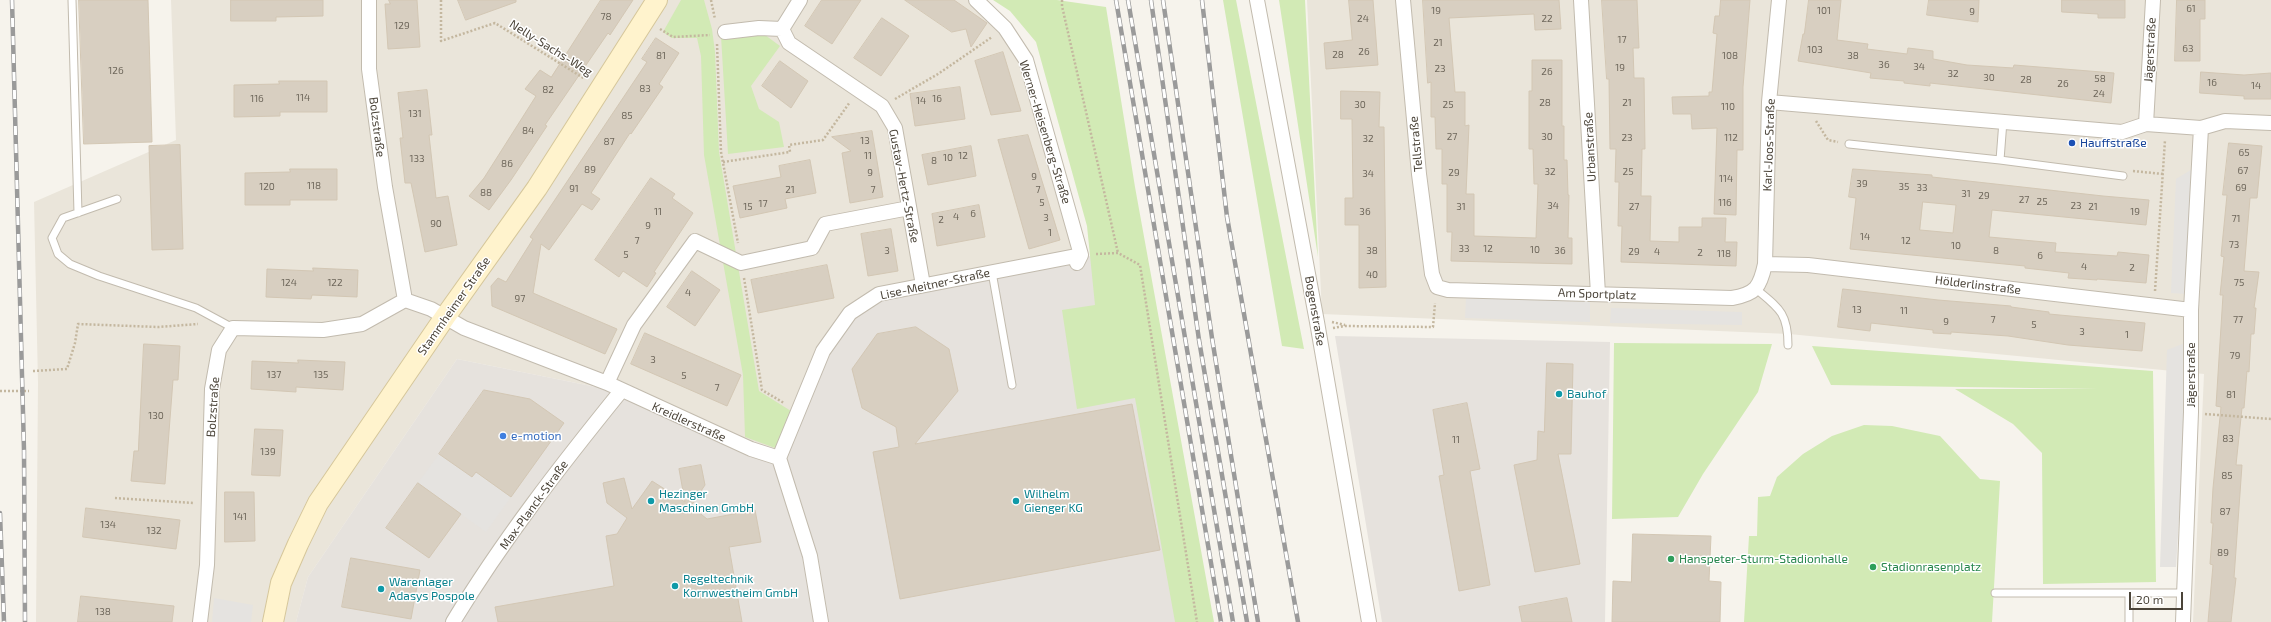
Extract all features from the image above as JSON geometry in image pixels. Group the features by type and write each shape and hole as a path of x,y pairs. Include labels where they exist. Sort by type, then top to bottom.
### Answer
{"main road":[{"name":"Stammheimer Straße","path":"272,622 282,583 298,544 318,503 445,317 537,188 657,0"}],"street":[{"name":"Bolzstraße","path":"369,0 369,69 385,187 405,300"},
{"path":"721,33 760,28 782,29 800,0"},
{"name":"Werner-Heisenberg-Straße","path":"976,0 1005,28 1026,60 1079,259"},
{"name":"Bogenstraße","path":"1257,0 1318,328 1369,622"},
{"name":"Tellstraße","path":"1403,0 1419,174 1432,274 1437,287"},
{"name":"Urbanstraße","path":"1581,0 1598,294"},
{"name":"Karl-Joos-Straße","path":"1756,289 1762,281 1765,264 1769,102 1779,0"},
{"name":"Jägerstraße","path":"2146,124 2152,0"},
{"name":"Gustav-Hertz-Straße","path":"782,29 789,43 882,106 896,128 922,285"},
{"path":"1769,102 2122,132 2146,124 2201,128 2225,120 2271,123"},
{"name":"Jägerstraße","path":"2183,622 2191,412 2191,310 2201,128"},
{"path":"607,383 634,325 695,241 741,263 812,248 825,224 909,208"},
{"name":"Lise-Meitner-Straße","path":"779,458 823,351 850,312 879,294 992,272 1079,259"},
{"name":"Hölderlinstraße","path":"1765,264 1808,265 2191,310"},
{"name":"Am Sportplatz","path":"1437,287 1448,290 1732,298 1747,295 1756,289"},
{"path":"228,325 323,330 346,327 362,324 405,300 431,309 445,317"},
{"name":"Kreidlerstraße","path":"445,317 464,328 607,383 621,391 751,449 779,458"},
{"name":"Bolzstraße","path":"200,622 206,565 212,389 219,350 228,325"},
{"name":"Max-Planck-Straße","path":"453,622 474,587 574,449 621,391"},
{"path":"779,458 810,556 821,622"}],"lane":[{"path":"72,0 78,213"},
{"path":"2000,160 2003,121"},
{"path":"1849,144 2000,160 2123,176"},
{"path":"117,198 63,218 52,238 58,254 70,264 99,276 196,308 228,325"},
{"path":"992,272 1012,385"},
{"path":"1756,289 1780,308 1788,329 1788,345"},
{"path":"1995,593 2185,593"},
{"path":"2129,594 2129,622"}],"path":[{"name":"Nelly-Sachs-Weg","path":"441,0 441,41 494,23 600,89"},
{"path":"711,0 721,33 723,162 762,390 798,411"},
{"path":"1062,0 1118,253"},
{"path":"644,19 673,37 698,37 721,33"},
{"path":"882,106 945,70 1005,28"},
{"path":"723,162 790,152 789,145 823,140 858,90"},
{"path":"1804,104 1828,140 1849,144"},
{"path":"2154,306 2166,126"},
{"path":"2123,176 2124,170 2164,174"},
{"path":"1079,259 1118,253 1140,265 1197,622"},
{"path":"1318,328 1345,326 1433,327 1437,287"},
{"path":"34,371 67,369 75,343 78,324 158,327 228,325"},
{"path":"0,391 29,391"},
{"path":"2191,412 2271,419"},
{"path":"115,498 208,504"}],"shaded area":[{"path":"171,0 973,0 1025,62 1081,255 779,458 621,392 457,359 308,577 296,622 36,622 38,383 34,202 176,140"},
{"path":"1307,0 2271,0 2271,622 2193,622 2204,374 1789,334 1322,314"},
{"path":"2194,168 2187,294 2171,293 2176,179"},
{"path":"1081,255 1123,261 1181,622 296,622 308,577 457,359 621,392 780,459 799,411 850,313 879,294"},
{"path":"1466,298 1590,302 1590,322 1465,318"},
{"path":"1611,308 1742,312 1742,325 1610,323"},
{"name":"Bauhof","path":"1335,336 1610,342 1605,622 1382,622"},
{"path":"2190,341 2176,567 2160,567 2167,350"},
{"path":"439,454 472,477 476,472 511,497 486,532 418,483"},
{"path":"214,598 253,605 251,622 212,622"}],"green space":[{"path":"681,0 704,0 712,29 715,52 719,152 759,391 791,411 775,448 745,437 743,375 704,155 701,56 697,38 672,38 663,32"},
{"path":"993,0 1057,0 1106,7 1135,187 1214,622 1175,622 1135,398 1077,409 1062,310 1095,305 1087,226 1036,42 1010,11"},
{"path":"1223,0 1236,0 1304,349 1282,346"},
{"path":"1279,0 1305,0 1318,257"},
{"path":"761,32 780,46 751,86 759,109 779,122 784,147 728,154 721,36"},
{"path":"1614,343 1772,344 1758,392 1703,474 1678,517 1612,519"},
{"path":"1812,346 2153,371 2156,582 2043,584 2042,453 2013,424 1955,389 2098,389 1831,385"},
{"path":"1864,425 1892,426 1940,436 1980,479 2000,481 1992,622 1744,622 1749,536 1757,536 1758,497 1770,496 1777,477 1803,454 1832,436"}],"building":[{"path":"79,0 148,0 152,142 84,144"},
{"path":"231,0 323,0 323,16 276,17 276,21 231,21"},
{"path":"389,0 417,0 420,47 388,49 385,4 390,4"},
{"path":"458,0 516,0 516,2 466,20"},
{"path":"601,0 633,0 610,35 608,33 545,125 547,126 511,180 489,210 469,196 484,178 536,96 525,89 540,70 551,77"},
{"path":"822,0 861,0 832,44 805,26"},
{"path":"905,0 954,0 987,23 971,47 966,29 952,32"},
{"path":"1349,0 1373,0 1378,65 1326,69 1324,43 1352,40"},
{"path":"1423,0 1559,0 1561,29 1535,30 1534,14 1449,18 1455,92 1465,92 1465,126 1469,125 1466,194 1474,194 1474,236 1536,238 1538,184 1534,184 1533,149 1529,149 1529,91 1532,91 1532,60 1562,60 1562,126 1564,126 1564,160 1567,160 1569,195 1568,238 1572,238 1572,264 1451,261 1452,232 1447,232 1447,184 1442,184 1442,149 1436,149 1435,117 1431,117 1431,82 1428,83"},
{"path":"1602,0 1637,0 1639,48 1633,48 1634,78 1644,78 1645,149 1642,149 1641,196 1651,196 1650,241 1679,242 1679,227 1702,227 1702,218 1726,218 1725,242 1737,242 1736,266 1621,262 1622,226 1618,226 1619,182 1615,182 1616,149 1610,149 1609,79 1607,79"},
{"path":"1721,0 1750,0 1743,87 1743,150 1737,150 1736,215 1714,214 1717,128 1692,129 1691,114 1673,114 1672,97 1709,96 1709,92 1712,92 1717,34 1713,33 1715,16 1719,16"},
{"path":"1809,0 1841,0 1837,40 1868,44 1867,49 1907,54 1908,48 1933,51 1933,59 1967,65 2013,68 2014,65 2114,73 2111,103 1930,83 1930,86 1904,83 1904,81 1870,78 1871,73 1798,61"},
{"path":"1929,0 1979,0 1978,22 1927,15"},
{"path":"2062,0 2125,0 2125,18 2098,18 2098,14 2062,12"},
{"path":"2177,0 2205,0 2205,19 2200,19 2200,61 2175,61"},
{"path":"882,18 909,36 881,76 854,58"},
{"path":"656,38 679,53 659,84 663,87 631,134 630,133 591,193 600,199 592,210 582,204 549,250 541,244 533,293 617,329 605,354 492,306 491,286 498,278 506,282 533,239 530,237 647,62 642,59"},
{"path":"1003,52 1021,111 991,115 975,61"},
{"path":"780,61 808,81 791,108 762,86"},
{"path":"2201,72 2244,75 2271,73 2271,99 2244,99 2244,96 2200,93"},
{"path":"279,81 327,81 327,112 280,112 280,116 234,117 234,85 279,84"},
{"path":"960,87 965,119 915,126 910,94"},
{"path":"427,90 432,135 429,135 436,198 448,196 457,245 425,252 411,183 405,183 400,138 403,138 398,93"},
{"path":"1341,91 1380,92 1379,127 1384,127 1386,287 1359,288 1359,225 1345,225 1345,198 1353,198 1352,119 1341,119"},
{"path":"872,131 883,197 850,203 842,153 851,151 832,137"},
{"path":"1028,135 1060,240 1029,249 998,140"},
{"path":"2229,143 2262,146 2257,198 2250,198 2244,271 2259,272 2254,308 2256,308 2254,334 2251,334 2249,372 2247,371 2244,408 2242,408 2236,465 2242,465 2234,578 2236,578 2231,622 2208,622 2213,565 2210,564 2213,523 2211,523 2213,488 2221,407 2216,406 2223,295 2220,295 2224,257 2221,256 2227,195 2223,195"},
{"path":"180,145 183,249 152,250 149,146"},
{"path":"971,146 976,176 928,185 922,155"},
{"path":"810,160 816,193 785,199 787,208 740,218 733,186 781,177 779,166"},
{"path":"290,169 337,169 337,200 290,200 290,205 245,205 245,173 290,172"},
{"path":"1853,169 1932,175 1932,177 2149,200 2146,225 1992,210 1989,237 2056,243 2055,252 2117,256 2118,252 2149,255 2146,283 2068,278 2069,273 2025,268 2025,266 1850,249 1856,198 1849,197","holes":["1923,202 1956,205 1953,233 1920,230"]},
{"path":"651,178 675,194 672,198 693,213 654,272 656,273 647,287 623,271 619,277 595,260"},
{"path":"979,205 985,237 937,246 932,214"},
{"path":"891,229 898,271 868,276 861,234"},
{"path":"827,265 834,298 758,313 751,280"},
{"path":"313,268 358,270 357,297 312,295 311,299 266,297 267,269 313,271"},
{"path":"692,271 720,290 695,326 667,307"},
{"path":"1843,289 1938,300 2011,306 2049,312 2049,314 2145,323 2142,351 2068,345 2008,336 1951,332 1951,334 1933,333 1933,330 1871,323 1870,331 1838,327"},
{"name":"Wilhelm Gienger KG","path":"916,327 949,349 958,391 915,444 1132,404 1160,550 900,599 873,452 899,447 896,427 862,408 852,369 877,334"},
{"path":"645,333 741,375 727,406 631,364"},
{"path":"144,344 180,346 178,380 173,380 165,484 131,481 134,451 138,451"},
{"path":"298,360 345,362 343,390 296,387 296,392 251,389 252,361 298,363"},
{"path":"1547,363 1573,364 1571,454 1558,454 1580,564 1535,572 1514,465 1537,460 1538,431 1544,432"},
{"name":"e-motion","path":"484,390 530,399 564,423 511,497 476,472 472,477 439,454"},
{"path":"1467,403 1480,469 1470,471 1490,585 1459,591 1439,476 1444,475 1433,410"},
{"path":"255,429 283,430 280,476 252,475"},
{"path":"701,465 705,485 691,506 707,519 755,510 761,542 729,547 742,622 498,622 495,607 614,586 606,536 617,534 627,518 607,503 603,483 624,478 632,509 652,481 685,502 679,469"},
{"path":"418,483 461,514 429,558 386,528"},
{"path":"225,492 254,492 255,541 225,542"},
{"path":"86,508 180,520 176,549 83,537"},
{"name":"Hanspeter-Sturm-Stadionhalle","path":"1633,534 1711,536 1709,581 1721,582 1720,622 1612,622 1613,581 1631,582"},
{"name":"Warenlager Adasys Pospole","path":"351,558 420,570 411,619 342,607"},
{"path":"81,596 174,606 172,622 78,622"},
{"path":"1567,598 1572,622 1522,622 1519,607"}],"railway":[{"path":"12,0 24,450 25,622"},
{"path":"1116,0 1221,622"},
{"path":"1128,0 1233,622"},
{"path":"1151,0 1199,340 1247,622"},
{"path":"1163,0 1212,338 1258,622"},
{"path":"1202,0 1227,217 1298,622"},
{"path":"0,513 4,622"}],"place":[{"name":"Hauffstraße","path":"2072,143"},
{"name":"Bauhof","path":"1559,394"},
{"name":"e-motion","path":"503,436"},
{"name":"Hezinger Maschinen GmbH","path":"651,501"},
{"name":"Wilhelm Gienger KG","path":"1016,501"},
{"name":"Hanspeter-Sturm-Stadionhalle","path":"1671,559"},
{"name":"Stadionrasenplatz","path":"1873,567"},
{"name":"Regeltechnik Kornwestheim GmbH","path":"675,586"},
{"name":"Warenlager Adasys Pospole","path":"381,589"}]}
